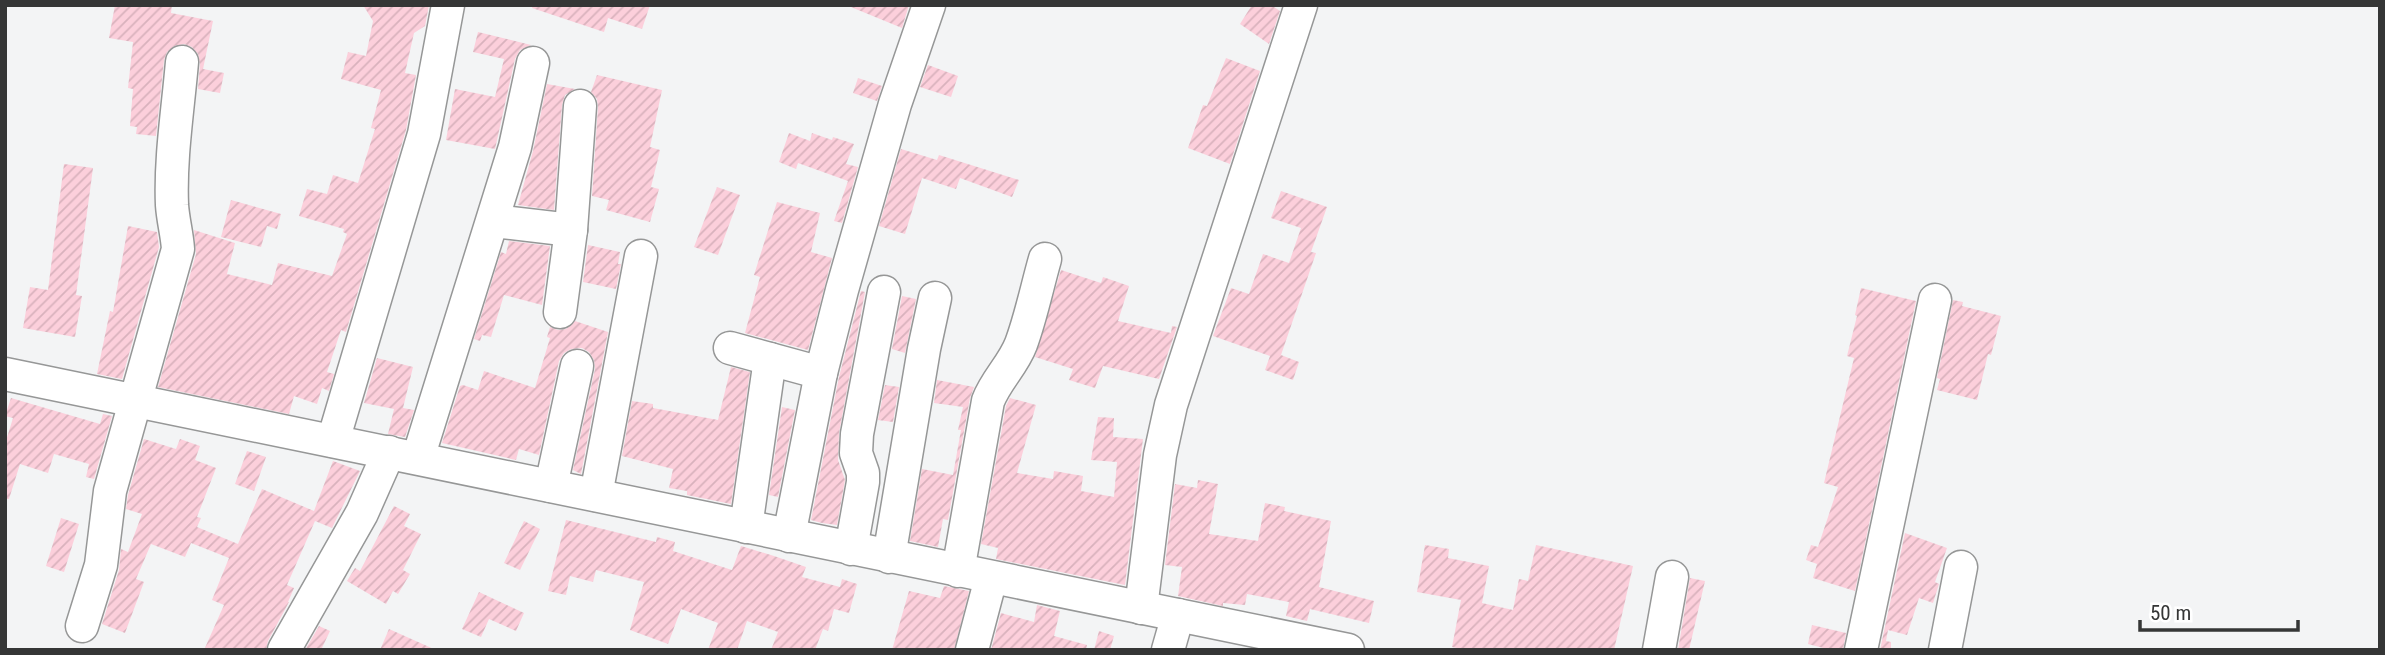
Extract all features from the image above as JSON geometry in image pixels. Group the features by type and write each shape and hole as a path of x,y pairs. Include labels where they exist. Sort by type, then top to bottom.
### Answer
{"street":[{"path":"333,441 424,134 448,5"},
{"path":"789,536 821,373 895,104 929,5"},
{"path":"1141,608 1160,456 1171,405 1301,5"},
{"path":"82,626 101,565 110,491 178,249 172,207 172,179 182,62"},
{"path":"284,650 362,513 404,455 493,220 515,147 533,63"},
{"path":"561,312 571,230 580,106"},
{"path":"493,220 571,230"},
{"path":"596,495 641,256"},
{"path":"958,571 988,401 992,391 1009,369 1021,344 1045,259"},
{"path":"851,549 863,482 863,473 856,453 857,434 884,292"},
{"path":"889,557 935,298"},
{"path":"1861,650 1935,299"},
{"path":"730,348 821,373"},
{"path":"746,527 770,359"},
{"path":"551,486 577,366"},
{"path":"5,374 1178,615 1272,642 1348,650"},
{"path":"1945,650 1961,567"},
{"path":"1659,650 1672,576"},
{"path":"972,650 991,578"},
{"path":"1168,650 1178,615"}],"building":[{"path":"115,5 172,5 171,13 213,21 203,69 224,73 220,93 198,89 198,54 192,47 184,44 174,46 167,52 164,60 156,136 136,134 137,127 130,126 133,89 128,88 133,42 109,38"},
{"path":"363,5 429,5 425,26 414,33 405,73 416,75 406,130 346,332 341,330 327,372 334,374 329,391 322,388 317,404 294,396 289,414 158,387 196,254 194,230 235,243 227,274 272,285 278,263 332,276 347,234 343,232 344,229 299,216 307,189 327,194 333,175 358,183 375,129 371,128 381,90 341,79 348,52 366,56 373,21"},
{"path":"533,5 650,5 642,29 608,18 604,32 532,8"},
{"path":"846,5 909,5 902,28"},
{"path":"1252,5 1271,5 1280,11 1269,44 1240,24"},
{"path":"478,32 531,45 520,50 515,59 495,149 446,140 455,89 495,97 504,59 473,52"},
{"path":"1226,58 1260,71 1230,164 1188,148 1203,105 1207,106"},
{"path":"928,65 958,76 951,97 920,87"},
{"path":"597,75 662,90 650,147 660,150 651,187 659,189 650,222 606,210 609,200 592,196 598,107 597,99 591,92"},
{"path":"858,78 882,86 877,101 853,93"},
{"path":"547,84 575,89 565,95 562,105 554,210 518,205"},
{"path":"789,133 810,141 812,133 854,144 846,164 858,167 842,223 834,221 848,181 798,163 796,169 779,162"},
{"path":"901,149 937,160 939,155 1019,180 1012,197 960,178 956,189 922,178 905,234 879,226"},
{"path":"64,164 93,168 76,295 82,296 75,337 23,328 30,287 48,290"},
{"path":"717,187 740,195 718,255 694,247"},
{"path":"1281,191 1327,207 1311,252 1316,253 1281,355 1299,362 1293,380 1265,370 1270,356 1213,336 1231,288 1249,294 1263,254 1289,263 1301,228 1271,218"},
{"path":"231,200 281,214 277,229 267,226 261,247 221,237"},
{"path":"777,202 820,213 811,252 832,258 808,350 745,333 760,277 754,275"},
{"path":"128,226 157,232 159,247 122,379 97,374 110,311 113,312"},
{"path":"509,241 550,246 542,305 504,295 491,337 482,335 480,341 474,339 501,252 506,254"},
{"path":"588,245 620,252 618,264 621,264 616,289 583,282"},
{"path":"1061,270 1101,283 1103,277 1129,286 1118,321 1171,333 1172,326 1177,327 1159,379 1103,366 1095,388 1069,380 1073,369 1035,357"},
{"path":"1861,288 1916,301 1855,591 1813,578 1817,564 1806,560 1811,545 1818,547 1838,487 1824,483 1854,358 1847,356"},
{"path":"861,291 865,292 839,433 838,460 845,480 837,525 822,523 811,520 839,377"},
{"path":"902,296 916,299 905,353 892,349"},
{"path":"1953,300 1963,302 1962,306 2001,316 1977,400 1937,390 1940,379 1937,378"},
{"path":"575,321 608,332 581,474 573,470 595,369 594,360 589,352 582,348 571,349 564,353 559,361 539,455 519,449 516,460 442,443 460,386 478,390 484,371 535,388 550,338 547,337 550,327 566,329"},
{"path":"377,358 413,367 403,408 414,410 405,437 388,434 394,409 364,403"},
{"path":"731,367 750,372 731,504 687,495 687,491 669,488 673,469 622,456 632,401 653,404 653,408 718,420"},
{"path":"937,380 974,387 948,520 943,519 938,547 910,541 922,469 953,475 961,430 958,430 963,407 934,403"},
{"path":"885,385 899,387 893,422 878,420"},
{"path":"11,398 100,424 103,414 112,416 94,479 86,477 89,464 54,454 48,473 20,464 9,499 5,499 5,444 13,418 5,416"},
{"path":"1010,398 1036,405 1017,473 1053,479 1054,471 1083,476 1081,491 1114,497 1117,462 1091,460 1098,417 1114,418 1113,437 1143,439 1125,585 996,559 998,548 981,544 1006,406"},
{"path":"782,407 795,410 778,497 769,495"},
{"path":"144,439 176,449 180,439 200,446 195,460 216,468 197,517 201,518 197,527 238,544 262,489 314,511 333,461 360,471 332,528 315,521 287,585 294,588 289,602 266,650 204,650 224,605 212,600 229,558 191,543 185,557 151,544 136,579 144,582 125,633 102,624 119,570 121,549 128,552 142,514 126,509"},
{"path":"247,451 266,457 254,491 235,484"},
{"path":"1198,480 1218,484 1209,534 1258,541 1265,503 1285,507 1284,511 1331,521 1319,587 1374,601 1369,623 1310,609 1307,621 1286,616 1289,602 1247,594 1245,605 1223,603 1223,606 1178,596 1182,567 1165,565 1175,484 1197,488"},
{"path":"394,506 410,514 404,526 421,534 403,570 410,574 398,594 393,591 386,604 347,581 355,568 360,571"},
{"path":"61,518 79,524 64,572 46,566"},
{"path":"566,520 656,542 657,537 675,542 673,551 732,570 741,546 806,567 802,577 840,587 842,579 857,584 849,613 834,609 828,631 823,629 815,650 771,650 778,632 747,621 737,650 708,650 718,623 681,609 668,644 630,630 644,582 596,570 593,582 570,576 566,595 548,591"},
{"path":"524,521 540,529 520,570 504,563"},
{"path":"1905,533 1947,548 1935,582 1939,584 1933,603 1919,598 1907,635 1888,630 1886,641 1891,642 1891,650 1880,650"},
{"path":"1425,545 1449,549 1448,558 1489,566 1482,603 1513,610 1519,579 1528,581 1536,545 1633,566 1614,650 1467,650 1452,647 1461,600 1417,592"},
{"path":"1690,578 1705,581 1689,650 1678,650"},
{"path":"944,586 969,591 954,650 892,650 909,591 940,598"},
{"path":"479,592 524,613 516,631 489,619 481,637 462,629"},
{"path":"1037,605 1060,611 1054,636 1087,645 1086,650 991,650 1001,613 1034,622"},
{"path":"1812,625 1846,633 1843,650 1808,644"},
{"path":"319,626 330,631 321,650 305,650"},
{"path":"389,629 436,650 380,650"},
{"path":"1099,631 1114,636 1110,650 1094,650"}]}
